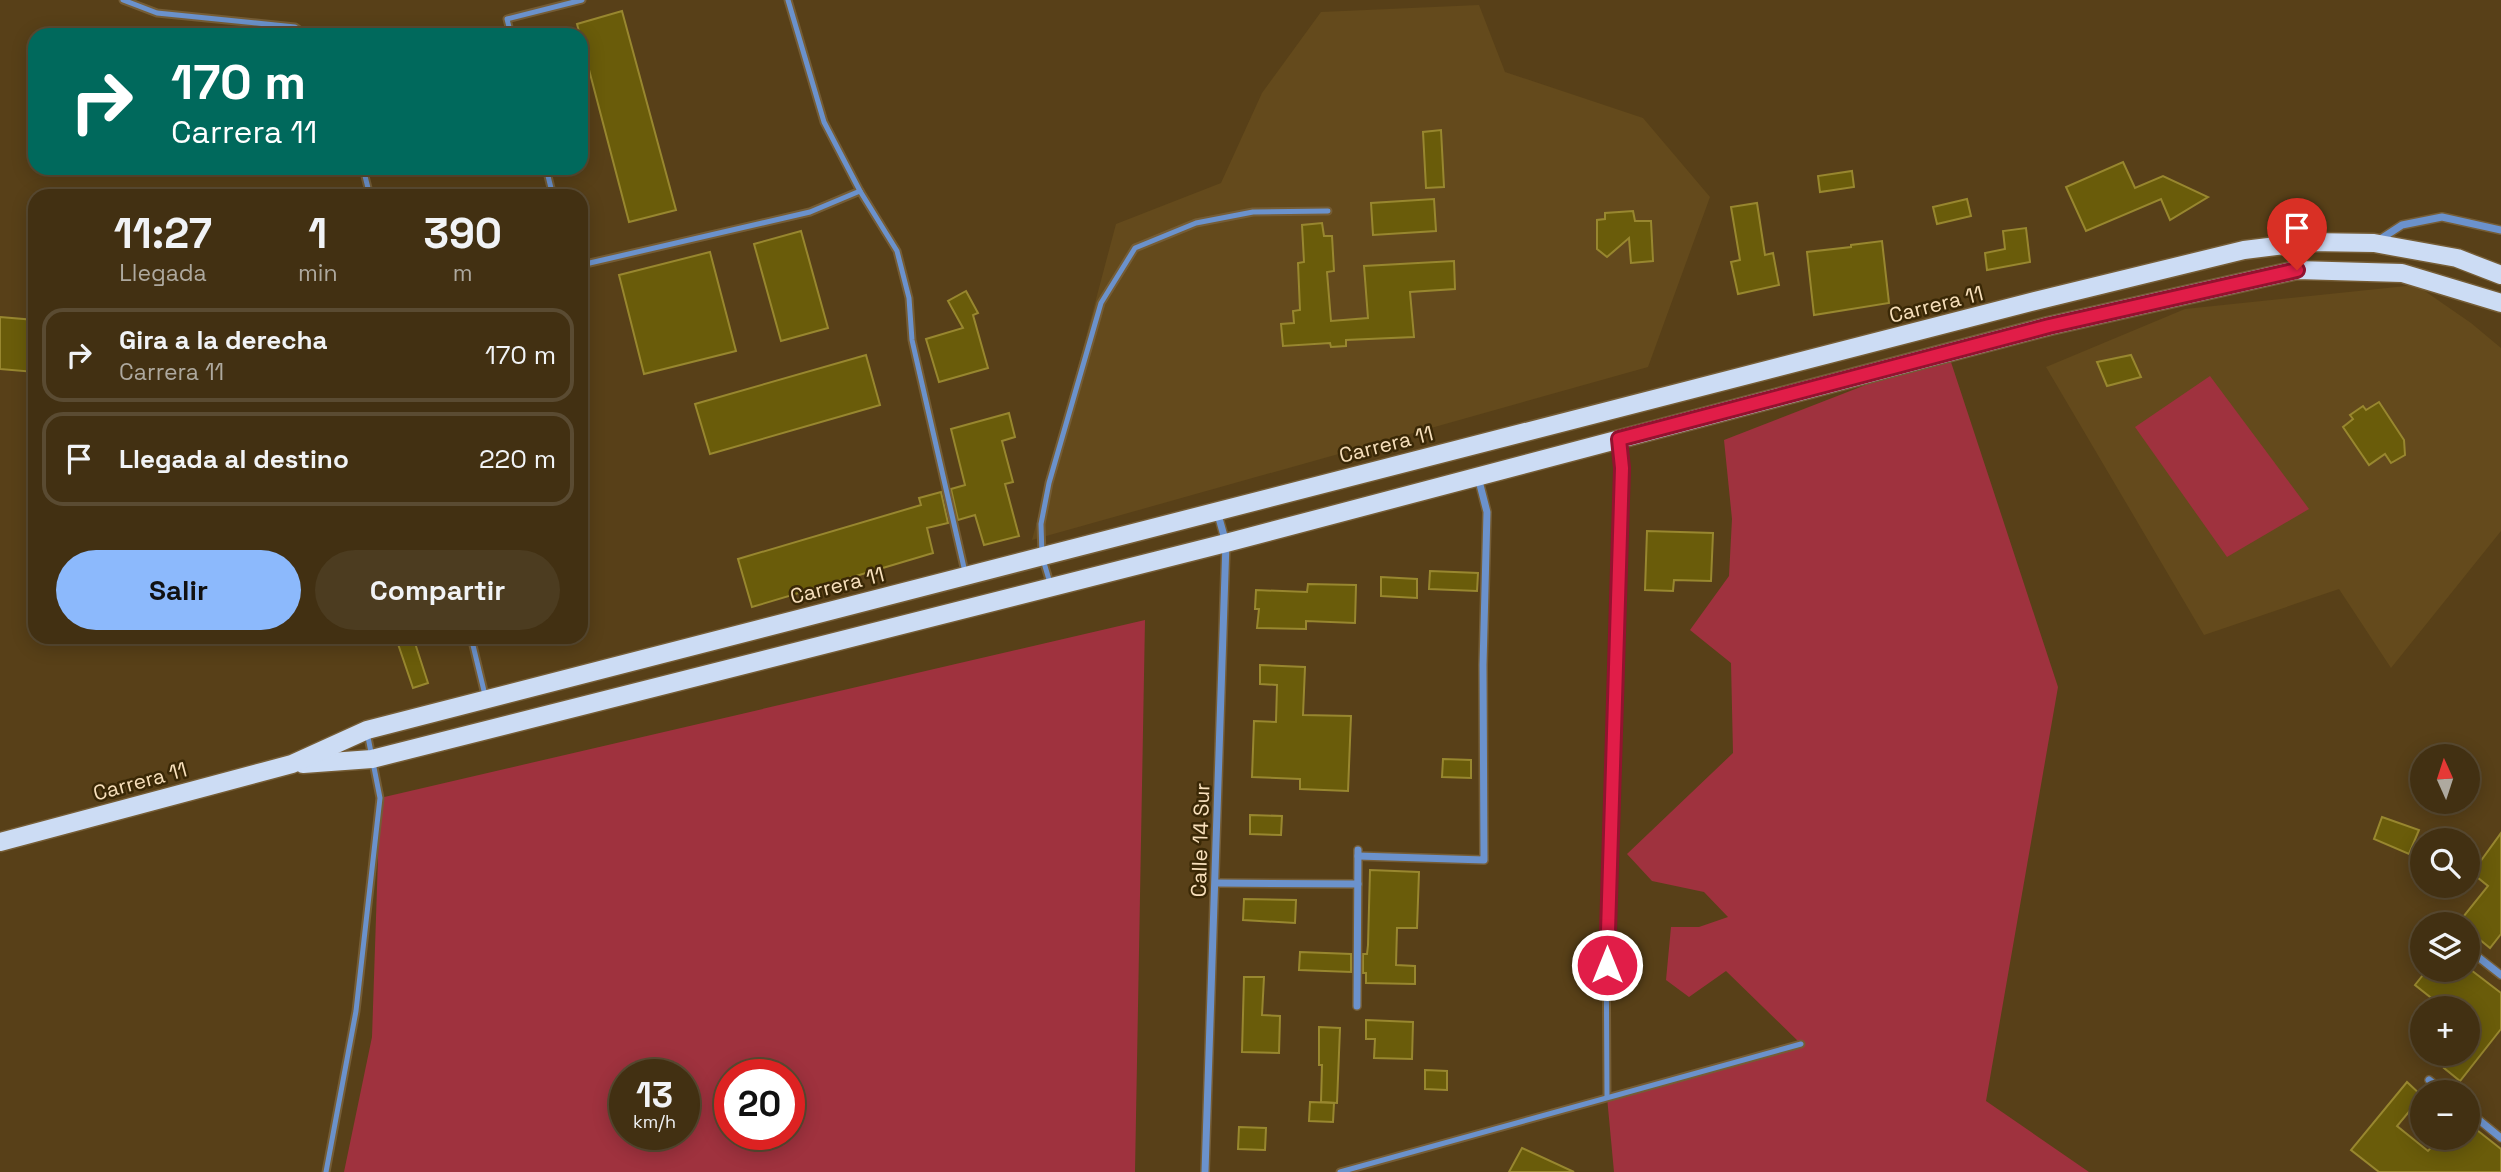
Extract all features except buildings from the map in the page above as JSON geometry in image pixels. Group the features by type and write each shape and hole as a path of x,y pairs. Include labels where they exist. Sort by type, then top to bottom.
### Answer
{"main road":[{"name":"Carrera 11","path":"0,842 292,764 367,730 2244,250 2309,242 2374,243 2457,258 2501,275"},
{"name":"Carrera 11","path":"292,764 372,759 1226,543 2049,326 2297,270 2402,273 2501,303"}],"street":[{"path":"2374,243 2402,225 2442,217 2501,230"},
{"path":"1357,1006 1358,853 1484,860 1483,665 1487,512 1478,476"},
{"name":"Calle 14 Sur","path":"1205,1172 1226,543 1216,511"},
{"path":"1216,883 1358,884"},
{"path":"2480,958 2501,975"},
{"path":"2480,1121 2501,1138"}],"lane":[{"path":"123,0 157,13 296,28"},
{"path":"509,28 507,19 582,0"},
{"path":"788,0 824,122 860,191 897,251 909,298 912,340 966,575"},
{"path":"588,263 810,212 860,191"},
{"path":"1051,587 1042,556 1041,524 1049,482 1101,303 1135,248 1196,223 1253,212 1328,211"},
{"path":"1607,1097 1606,913 1622,468 1619,439"},
{"path":"473,644 486,699"},
{"path":"326,1172 359,984 380,798 367,730"},
{"path":"1340,1172 1801,1044"}],"shaded area":[{"path":"1479,5 1505,72 1643,118 1710,197 1648,367 1032,540 1116,224 1221,183 1262,93 1321,12"},
{"path":"2416,285 2471,323 2501,348 2501,531 2391,668 2339,589 2204,635 2046,367 2185,309"},
{"path":"1948,353 2058,687 1986,1101 2089,1172 1614,1172 1607,1097 1801,1044 1726,971 1689,997 1666,980 1671,927 1699,927 1728,917 1704,892 1652,881 1627,854 1733,753 1731,663 1690,630 1729,576 1732,519 1724,440"},
{"path":"2210,376 2309,509 2227,557 2135,427"},
{"path":"1145,620 1135,1172 344,1172 372,1037 380,798"}],"route":[{"path":"1607,965 1606,913 1622,468 1619,439 2049,326 2297,270"}]}
